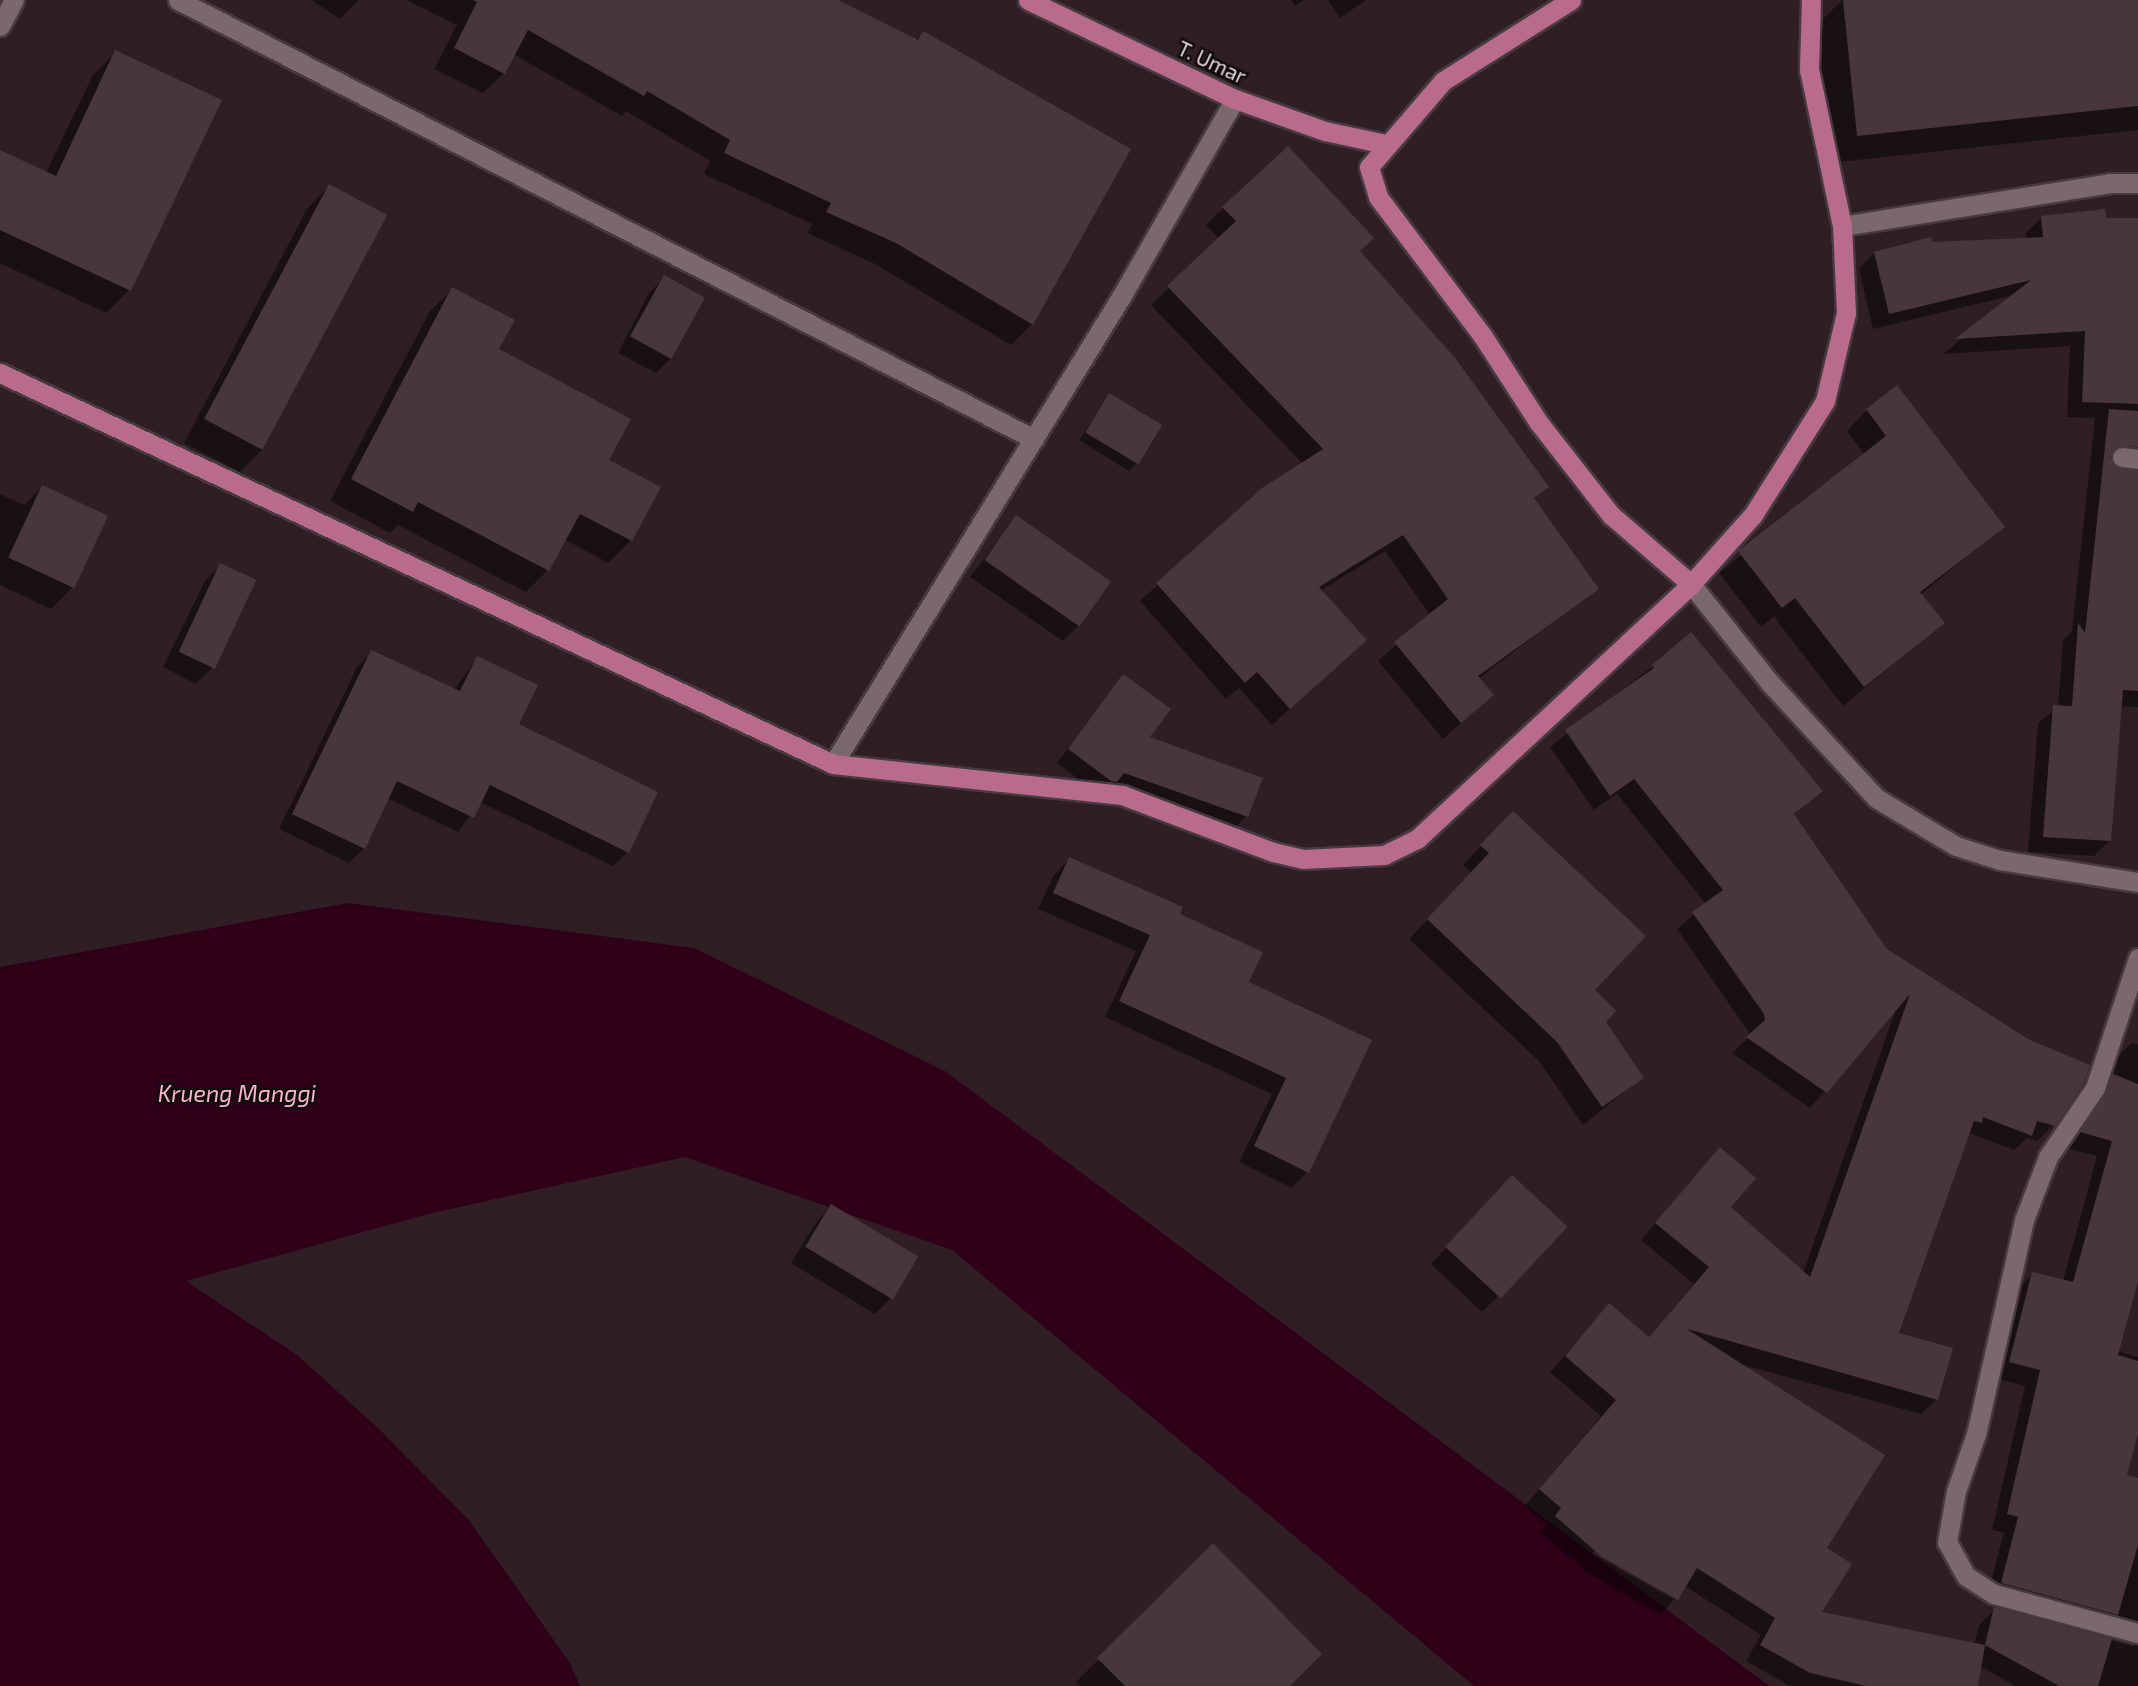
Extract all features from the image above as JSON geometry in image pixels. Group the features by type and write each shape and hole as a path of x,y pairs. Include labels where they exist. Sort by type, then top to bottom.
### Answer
{"main road":[{"name":"T. Umar","path":"1028,0 1236,99 1325,131 1385,144"},
{"path":"1571,0 1443,81 1385,144 1369,167 1378,197 1482,335 1539,424 1611,515 1691,583"},
{"path":"0,373 833,764 1122,795 1262,848 1303,859 1384,855 1417,839 1691,583 1753,514 1825,401 1846,313 1842,226 1809,70 1811,0"}],"street":[{"path":"0,26 14,0"},
{"path":"178,0 1034,439"},
{"path":"833,764 1034,439 1236,99"},
{"path":"1842,226 2109,183 2138,183"},
{"path":"1691,583 1770,683 1876,798 1956,846 1989,856 2138,882"},
{"path":"2138,958 2095,1088 2048,1157 2024,1220 1976,1434 1956,1491 1947,1542 1966,1576 1994,1594 2138,1633"}],"water":[{"name":"Krueng Manggi","path":"348,903 694,948 945,1071 1769,1686 1474,1686 952,1250 685,1157 428,1214 186,1281 297,1355 378,1428 468,1519 570,1663 580,1686 0,1686 0,967"}],"building":[{"path":"474,0 838,0 918,40 923,31 1131,149 1033,325 896,243 826,212 831,203 724,153 730,140 647,91 644,96 528,30 505,74 454,48 477,2"},
{"path":"1843,0 2138,0 2138,106 1857,136"},
{"path":"115,50 222,100 131,291 0,230 0,150 56,176"},
{"path":"1288,146 1374,238 1360,251 1455,358 1549,487 1534,498 1599,589 1478,676 1494,695 1461,723 1394,642 1448,599 1403,535 1319,587 1367,640 1290,709 1257,672 1245,683 1156,583 1262,488 1323,449 1167,286 1236,221 1222,207"},
{"path":"329,184 387,215 262,450 204,419"},
{"path":"2105,209 2106,218 2138,218 2138,404 2082,402 2085,331 1955,339 2031,280 1889,314 1874,252 1931,237 1932,242 2043,237 2041,216"},
{"path":"664,275 705,298 671,359 630,336"},
{"path":"452,287 515,320 499,349 631,419 609,460 661,487 632,541 580,514 549,571 418,502 413,512 351,479"},
{"path":"1897,385 2005,527 1920,592 1945,623 1864,687 1795,598 1782,608 1738,551 1886,436 1866,409"},
{"path":"1109,393 1162,425 1138,464 1085,432"},
{"path":"2109,409 2138,411 2138,447 2118,446 2110,456 2115,467 2138,471 2138,691 2123,690 2111,841 2043,837 2053,705 2072,706 2078,623 2085,633"},
{"path":"42,485 108,516 74,588 8,558"},
{"path":"1016,515 1111,582 1079,627 984,560"},
{"path":"220,563 256,580 215,669 179,652"},
{"path":"1691,632 1823,791 1794,814 1887,949 2028,1039 2090,1065 2084,1083 2055,1126 2037,1121 2032,1136 1983,1117 1982,1123 1974,1121 1899,1333 1953,1348 1938,1400 1687,1329 1885,1455 1827,1548 1852,1564 1822,1612 1985,1645 1978,1686 1866,1686 1810,1673 1760,1645 1775,1618 1697,1568 1678,1600 1602,1557 1555,1516 1561,1508 1539,1489 1616,1400 1565,1356 1609,1303 1649,1337 1709,1267 1655,1223 1720,1147 1756,1178 1731,1207 1810,1277 1910,994 1827,1093 1746,1037 1765,1020 1764,1014 1692,912 1723,890 1634,779 1610,796 1565,730 1654,668 1652,665"},
{"path":"371,650 460,691 477,656 538,685 519,724 658,792 629,853 490,785 474,818 397,781 365,849 292,814"},
{"path":"1123,674 1171,709 1150,737 1263,778 1248,817 1124,773 1117,782 1111,781 1068,749"},
{"path":"1513,811 1646,936 1595,990 1616,1011 1606,1022 1644,1078 1602,1107 1557,1042 1427,919 1489,853 1480,845"},
{"path":"1069,857 1183,907 1180,914 1263,952 1249,982 1372,1040 1309,1173 1254,1146 1286,1078 1119,1001 1150,935 1053,893"},
{"path":"2113,1074 2138,1084 2138,1281 2118,1355 2138,1361 2138,1434 2127,1475 2138,1478 2138,1545 2118,1615 2001,1583 2018,1517 2007,1514 2040,1370 2009,1362 2032,1272 2073,1282 2112,1141 2080,1132 2105,1095"},
{"path":"1512,1175 1568,1227 1501,1299 1445,1247"},
{"path":"831,1204 918,1257 893,1299 805,1247"},
{"path":"1213,1543 1322,1654 1290,1686 1125,1686 1097,1658"},
{"path":"1994,1607 2112,1639 2098,1686 2059,1686 1985,1645"}]}
